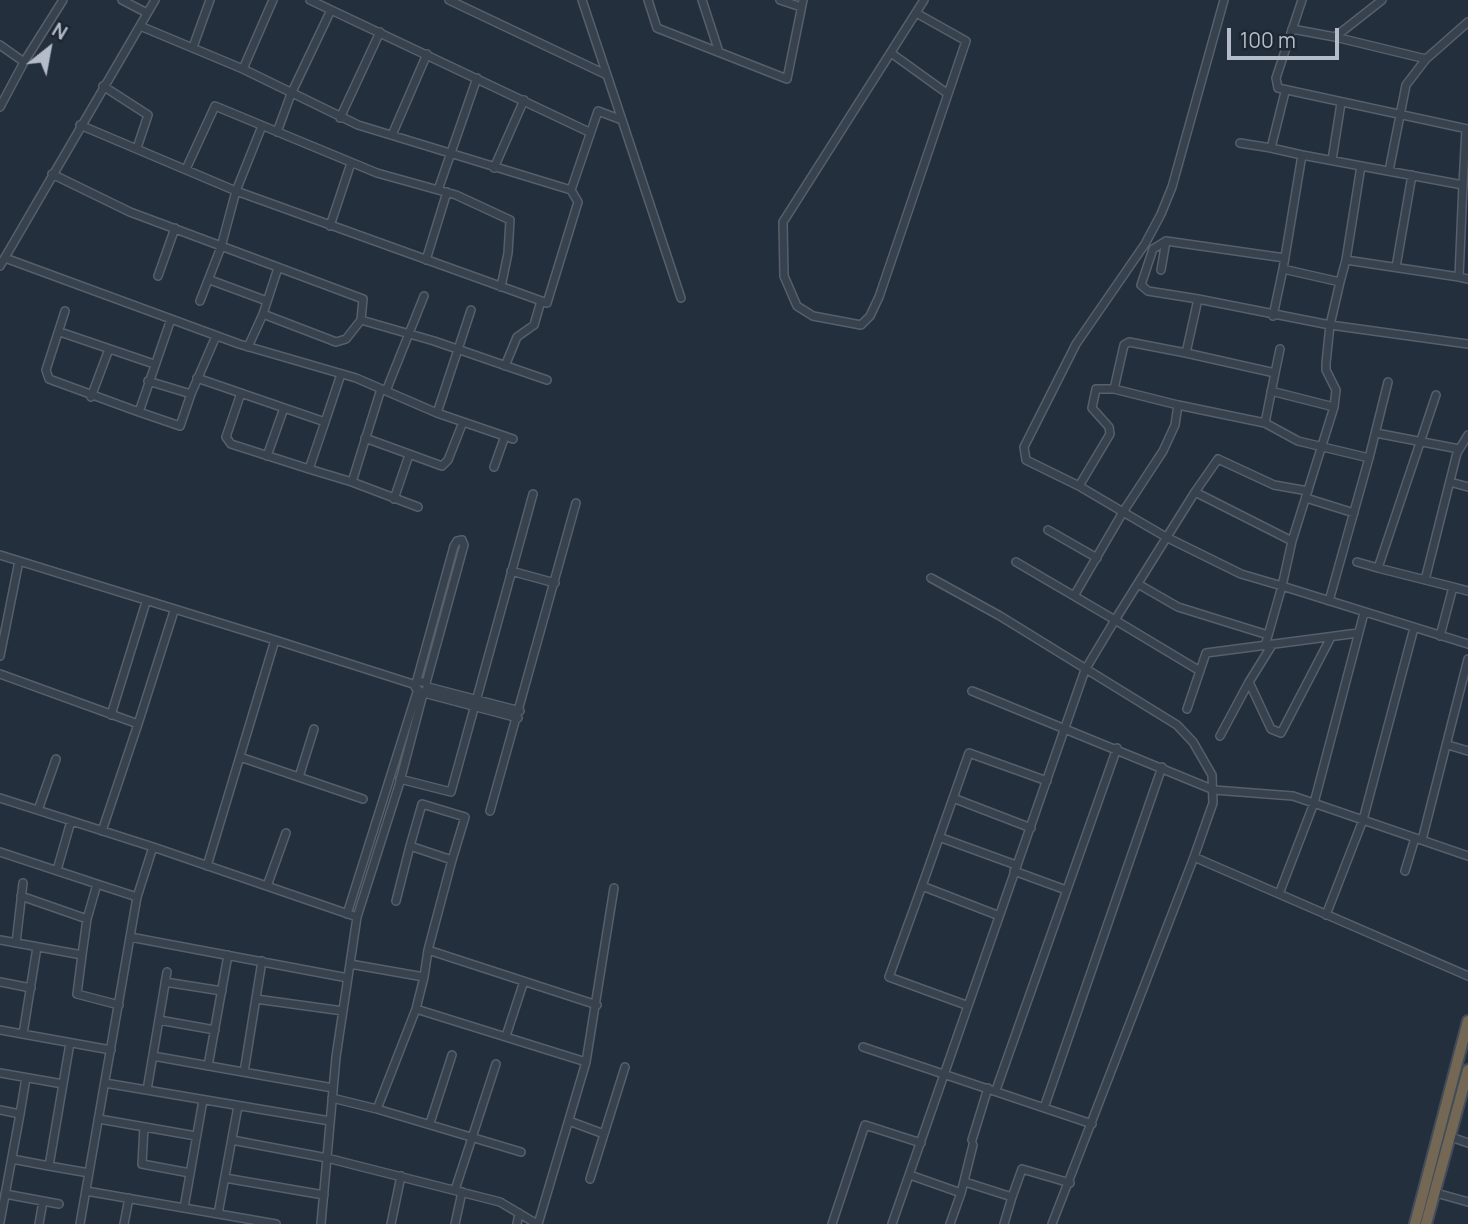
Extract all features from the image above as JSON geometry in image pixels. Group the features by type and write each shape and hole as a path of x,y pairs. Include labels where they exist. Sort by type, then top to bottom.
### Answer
{"highway":[{"path":"1415,1224 1468,1021"},
{"path":"1426,1224 1468,1070"}],"street":[{"path":"0,107 24,62 64,0"},
{"path":"122,0 148,13"},
{"path":"155,0 2,262 248,346 341,374 509,438 494,467"},
{"path":"193,47 210,0"},
{"path":"243,69 273,0"},
{"path":"310,0 589,132"},
{"path":"449,0 607,75"},
{"path":"582,0 681,298"},
{"path":"648,0 657,28 787,79 802,4 780,0"},
{"path":"702,0 719,52"},
{"path":"918,14 966,41 948,94 870,316 860,325 813,316 797,306 784,276 783,222 918,14 924,0"},
{"path":"1224,0 1172,187 1161,214 1145,244 1076,344 1024,447 1023,456 1029,462 1079,486 1166,537 1241,573 1468,644"},
{"path":"1301,0 1276,78 1278,88 1285,92 1399,113 1467,129 1458,277"},
{"path":"1335,37 1382,0"},
{"path":"277,132 291,94 331,10"},
{"path":"1389,171 1406,85 1426,59 1468,22"},
{"path":"80,125 236,191 547,303 578,202 571,190 448,155 341,118 243,69 140,26"},
{"path":"1292,29 1426,59"},
{"path":"341,118 380,32"},
{"path":"0,45 24,62"},
{"path":"891,53 948,94"},
{"path":"392,135 427,54"},
{"path":"438,190 477,78"},
{"path":"103,86 148,115 137,148"},
{"path":"1271,148 1285,92"},
{"path":"495,168 524,100"},
{"path":"1332,160 1341,103"},
{"path":"186,169 215,106 351,163 447,192 510,220 508,253 500,287"},
{"path":"571,190 598,111 622,120"},
{"path":"200,301 221,247 236,191 262,126"},
{"path":"1240,143 1463,185"},
{"path":"1273,316 1302,155"},
{"path":"330,226 351,163"},
{"path":"1220,736 1268,645 1268,635 1292,541 1334,407 1336,390 1326,369 1330,326 1346,260 1361,166"},
{"path":"52,174 130,212 363,299 361,320 351,335 336,342 263,314"},
{"path":"1396,267 1412,175"},
{"path":"426,260 447,192"},
{"path":"158,276 175,228"},
{"path":"1285,258 1166,241 1153,249 1142,285 1148,291 1273,316 1468,344"},
{"path":"1161,270 1166,241"},
{"path":"1346,260 1468,279"},
{"path":"248,346 263,314 278,268"},
{"path":"1283,269 1340,282"},
{"path":"210,280 267,301"},
{"path":"352,482 365,438 424,296"},
{"path":"1186,353 1198,299"},
{"path":"505,366 517,337 534,325 541,301"},
{"path":"438,413 471,310"},
{"path":"65,311 47,373 49,379 91,397 180,426 216,335"},
{"path":"139,412 171,319"},
{"path":"361,320 547,380"},
{"path":"60,332 154,363"},
{"path":"1114,389 1124,345 1129,342 1275,373"},
{"path":"91,397 109,349"},
{"path":"1265,423 1280,349"},
{"path":"309,469 341,374"},
{"path":"197,378 325,422"},
{"path":"148,381 191,394"},
{"path":"1329,601 1388,382"},
{"path":"1079,486 1110,434 1109,427 1092,408 1098,387 1265,423 1298,441 1369,458"},
{"path":"1271,391 1334,407"},
{"path":"241,393 226,441 352,482 418,507"},
{"path":"1378,568 1436,395"},
{"path":"1074,596 1171,436 1178,405"},
{"path":"267,456 284,408"},
{"path":"365,438 437,465 444,464 463,422"},
{"path":"1376,433 1459,449"},
{"path":"1425,580 1459,449 1468,435"},
{"path":"394,499 409,454"},
{"path":"892,1224 997,915 1031,828 1085,670 1195,492 1218,459 1274,485 1354,513"},
{"path":"1450,482 1468,487"},
{"path":"1195,492 1292,541"},
{"path":"400,779 451,792 533,494"},
{"path":"490,811 519,715 576,503"},
{"path":"1048,530 1097,558"},
{"path":"321,1224 333,1088 357,917 400,779 422,688 445,581 455,543 462,540 464,545 454,583 422,688 347,914"},
{"path":"0,555 422,688 519,715"},
{"path":"0,656 19,561"},
{"path":"1016,562 1200,671"},
{"path":"1357,562 1468,591"},
{"path":"511,571 555,583"},
{"path":"931,578 1177,725 1206,762 1214,790 1194,857 1052,1224"},
{"path":"445,581 454,583"},
{"path":"1138,584 1178,607 1268,635"},
{"path":"1440,636 1453,587"},
{"path":"111,715 146,602"},
{"path":"102,831 174,611"},
{"path":"1279,894 1314,803 1364,613"},
{"path":"1326,915 1363,820 1414,628"},
{"path":"1187,709 1206,653 1358,634"},
{"path":"1249,682 1271,729 1281,733 1331,637"},
{"path":"207,866 275,640"},
{"path":"1405,871 1419,839 1448,745 1468,659"},
{"path":"0,674 138,724"},
{"path":"972,691 1117,748 1214,790 1293,796 1468,856"},
{"path":"299,777 314,729"},
{"path":"1448,745 1468,751"},
{"path":"950,1224 965,1182 972,1142 1117,748"},
{"path":"967,1005 889,977 939,837 970,753 1047,781"},
{"path":"240,757 363,799"},
{"path":"38,810 56,759"},
{"path":"1044,1108 1162,767"},
{"path":"0,797 357,917"},
{"path":"953,798 1031,828"},
{"path":"377,1109 416,1009 428,950 465,817 453,811 422,804 396,901"},
{"path":"57,870 71,821"},
{"path":"267,886 286,833"},
{"path":"939,837 1066,890"},
{"path":"410,846 452,860"},
{"path":"80,1224 137,897 153,847"},
{"path":"0,852 137,897"},
{"path":"1194,857 1468,976"},
{"path":"16,943 23,883"},
{"path":"97,884 87,919 77,993 119,1004"},
{"path":"922,886 997,915"},
{"path":"232,1140 327,1158 500,1202 537,1224 586,1062 614,888"},
{"path":"21,896 87,919"},
{"path":"131,937 348,978"},
{"path":"0,940 82,955"},
{"path":"23,1034 37,947"},
{"path":"428,950 597,1005"},
{"path":"208,1066 228,955"},
{"path":"244,1072 262,961"},
{"path":"350,964 424,977"},
{"path":"147,1090 167,972"},
{"path":"506,1036 524,981"},
{"path":"0,982 31,988"},
{"path":"165,982 222,991"},
{"path":"256,999 343,1011"},
{"path":"416,1009 586,1062"},
{"path":"159,1020 215,1030"},
{"path":"0,1030 111,1050"},
{"path":"49,1166 70,1042"},
{"path":"863,1047 1092,1124"},
{"path":"430,1123 452,1055"},
{"path":"153,1056 333,1088"},
{"path":"455,1224 458,1191 471,1137 496,1064"},
{"path":"590,1179 625,1066"},
{"path":"0,1073 63,1084"},
{"path":"0,1223 26,1078"},
{"path":"105,1083 330,1121"},
{"path":"332,1098 430,1123 521,1152"},
{"path":"184,1208 202,1100"},
{"path":"219,1214 238,1105"},
{"path":"0,1110 20,1114"},
{"path":"99,1119 196,1136"},
{"path":"569,1121 604,1134"},
{"path":"832,1224 865,1125 921,1143"},
{"path":"144,1127 142,1164 190,1173"},
{"path":"1451,1137 1468,1143"},
{"path":"12,1159 89,1173"},
{"path":"1004,1224 1022,1169 1070,1183"},
{"path":"910,1175 961,1192"},
{"path":"391,1224 401,1176"},
{"path":"225,1178 324,1195"},
{"path":"965,1182 1012,1197"},
{"path":"86,1191 275,1224"},
{"path":"1436,1193 1468,1202"},
{"path":"5,1194 59,1204"},
{"path":"124,1224 129,1198"},
{"path":"39,1224 43,1201"},
{"path":"517,1224 519,1213"}]}
